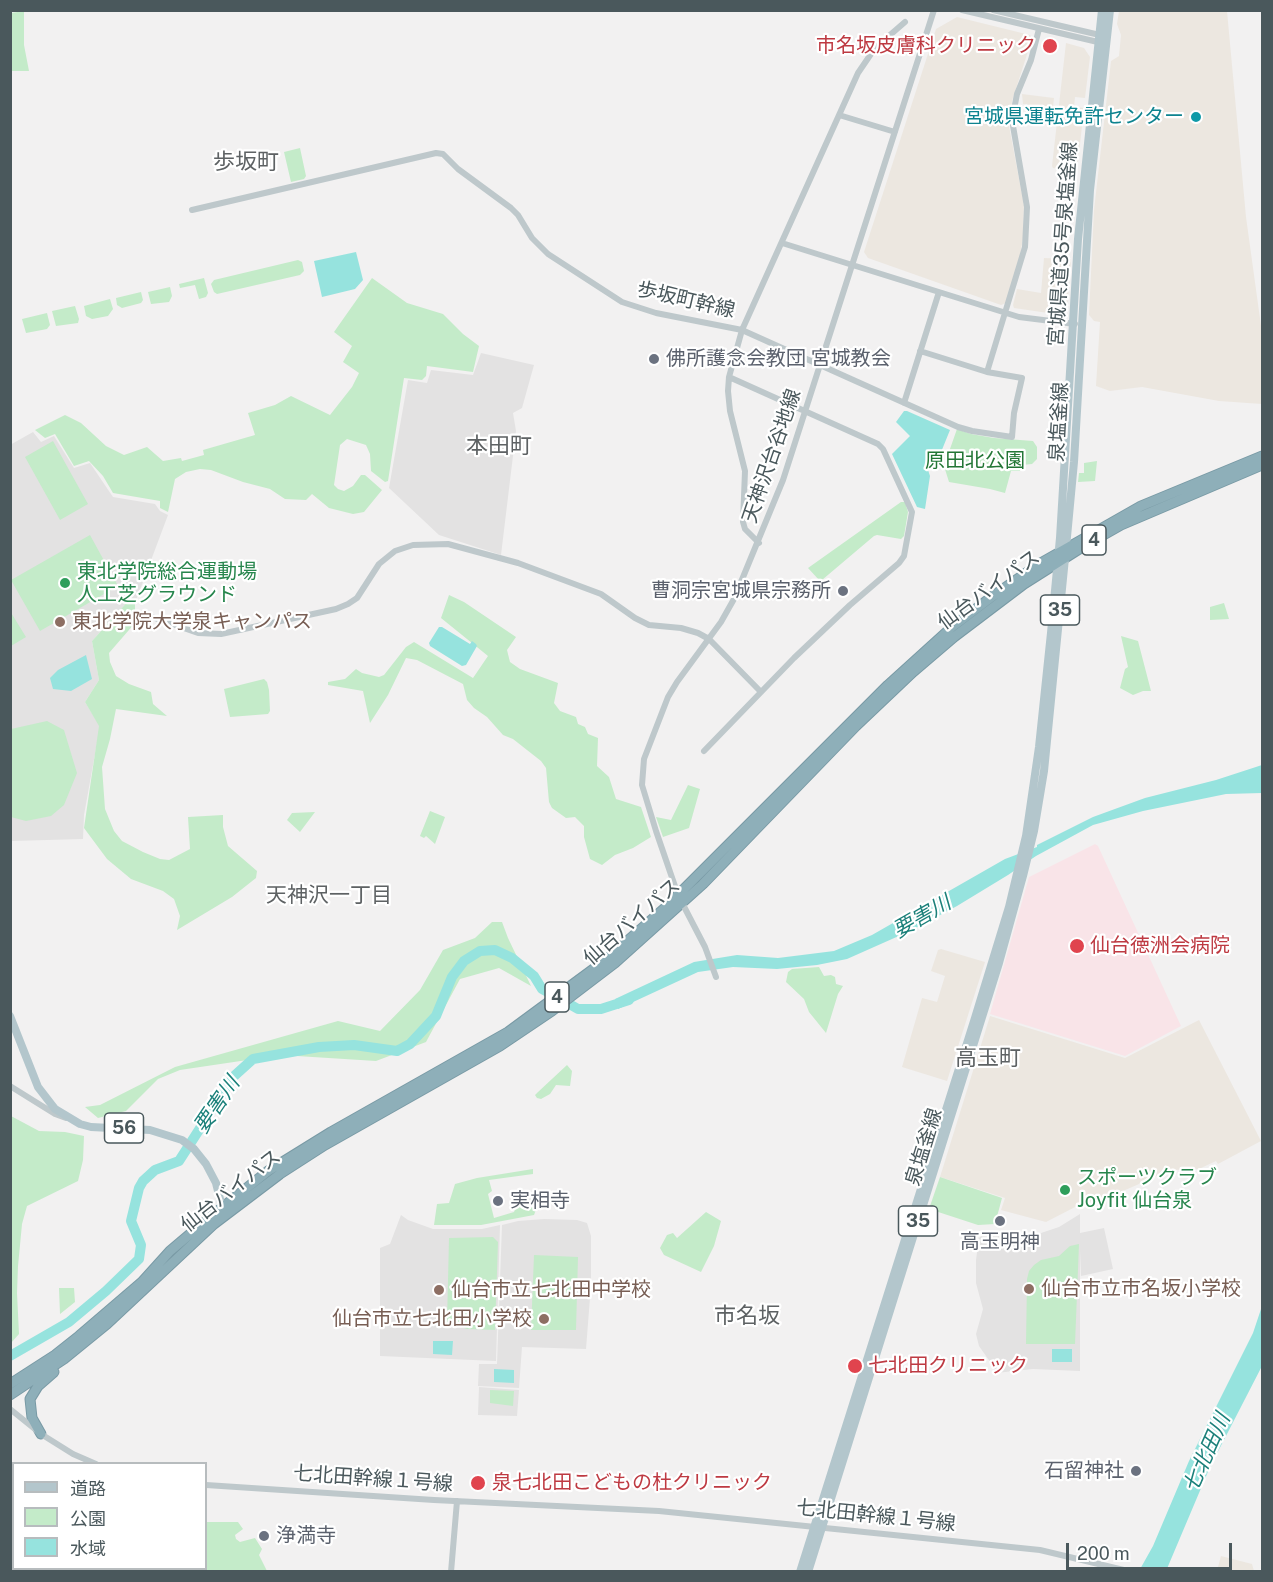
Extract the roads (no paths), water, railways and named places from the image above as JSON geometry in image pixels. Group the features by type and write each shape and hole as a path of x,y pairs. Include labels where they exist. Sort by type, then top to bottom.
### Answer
{"highway":[{"name":"仙台バイパス","path":"10,1384 55,1355 79,1336 141,1282 170,1251 223,1212 325,1144 500,1046 552,1011 615,963 913,672 978,618 1062,555 1141,506 1263,456"},
{"name":"仙台バイパス","path":"1062,555 1120,525 1263,465"},
{"name":"仙台バイパス","path":"10,1395 64,1359 107,1324 223,1212"},
{"path":"41,1434 32,1418 30,1399 38,1386 58,1370 64,1359"}],"main road":[{"name":"宮城県道35号泉塩釜線","path":"1062,555 1077,324 1082,202 1103,40 1102,10"},
{"name":"35","path":"1103,40 1110,10"},
{"name":"泉塩釜線","path":"808,1572 818,1527 998,967 1044,771 1062,555"},
{"name":"56","path":"10,1016 35,1080 45,1098 67,1118 92,1126 150,1130 182,1140 194,1149 211,1171 223,1212"},
{"name":"35","path":"800,1572 818,1527"}],"street":[{"name":"天神沢台谷地線","path":"716,977 707,951 681,899 644,794 642,768 650,740 668,697 682,674 721,622 759,543 806,411 934,10"},
{"path":"962,10 1039,29 1103,40"},
{"path":"993,10 1103,40"},
{"path":"759,543 748,533 743,522 745,471 730,411 728,391 729,377 742,330 866,60 875,48 905,22"},
{"path":"987,372 1021,265 1027,231 1027,207 1013,115 1017,94 1031,60 1039,29"},
{"path":"839,116 895,132"},
{"name":"歩坂町幹線","path":"192,210 436,153 443,154 458,169 511,208 539,247 622,302 656,313 742,330 958,427 1012,437 1022,378 987,372 920,351"},
{"path":"782,243 1031,320 1077,324"},
{"path":"904,403 939,292"},
{"path":"704,751 850,605 899,563 904,556 911,507 883,449 878,444 729,377"},
{"path":"149,616 198,633 221,634 336,609 357,598 379,564 395,551 413,545 441,543 518,563 601,594 642,622 691,631 709,639 761,692"},
{"path":"10,1086 55,1114 67,1118"},
{"path":"35,1101 45,1098"},
{"path":"10,1409 41,1434 73,1455 91,1462"},
{"name":"七北田幹線１号線","path":"207,1485 659,1511 1040,1550 1132,1572"},
{"path":"451,1572 458,1501"}],"water":[{"path":"356,252 363,280 355,289 322,297 314,261"},
{"path":"904,411 950,430 935,467 928,470 930,476 925,509 917,507 892,454 910,436 896,422"},
{"path":"439,627 470,644 472,641 476,644 466,665 462,666 430,646 429,643"},
{"path":"86,655 92,679 71,691 53,689 50,678 58,670"},
{"path":"1262,765 1262,793 1226,794 1143,811 1093,825 1036,856 957,906 910,931 847,959 777,969 733,967 698,972 618,1009 615,999 694,962 737,955 778,958 834,951 872,935 1005,859 1037,847 1093,817 1145,798 1216,780"},
{"name":"七北田川","path":"1262,1306 1262,1366 1210,1467 1166,1571 1139,1571 1153,1546 1189,1461 1253,1333"},
{"path":"433,1341 453,1341 452,1355 433,1354"},
{"path":"1052,1349 1072,1349 1072,1362 1052,1362"},
{"path":"494,1369 514,1370 514,1383 494,1382"}],"waterway":[{"name":"要害川","path":"10,1356 69,1322 139,1259 141,1245 131,1221 139,1188 155,1170 179,1161 233,1077 253,1059 319,1047 354,1045 397,1051 410,1044 436,1016 452,977 464,961 480,951 495,950 512,958 534,976 542,989 551,994"},
{"name":"要害川","path":"571,1005 578,1009 601,1009 629,1000"}],"place":[{"name":"市名坂皮膚科クリニック","path":"1050,46"},
{"name":"宮城県運転免許センター","path":"1196,117"},
{"name":"佛所護念会教団 宮城教会","path":"654,359"},
{"name":"東北学院総合運動場 人工芝グラウンド","path":"65,583"},
{"name":"曹洞宗宮城県宗務所","path":"843,591"},
{"name":"東北学院大学泉キャンパス","path":"60,622"},
{"name":"仙台徳洲会病院","path":"1077,946"},
{"name":"スポーツクラブ Joyfit 仙台泉","path":"1065,1190"},
{"name":"実相寺","path":"498,1201"},
{"name":"高玉明神","path":"1000,1221"},
{"name":"仙台市立市名坂小学校","path":"1029,1289"},
{"name":"仙台市立七北田中学校","path":"439,1290"},
{"name":"仙台市立七北田小学校","path":"544,1319"},
{"name":"七北田クリニック","path":"855,1366"},
{"name":"石留神社","path":"1136,1471"},
{"name":"泉七北田こどもの杜クリニック","path":"478,1483"},
{"name":"浄満寺","path":"264,1536"}],"district":[{"name":"歩坂町","path":"246,162"},
{"name":"本田町","path":"499,446"},
{"name":"天神沢一丁目","path":"329,896"},
{"name":"高玉町","path":"988,1058"},
{"name":"市名坂","path":"747,1316"}],"park label":[{"name":"原田北公園","path":"975,461"}]}
